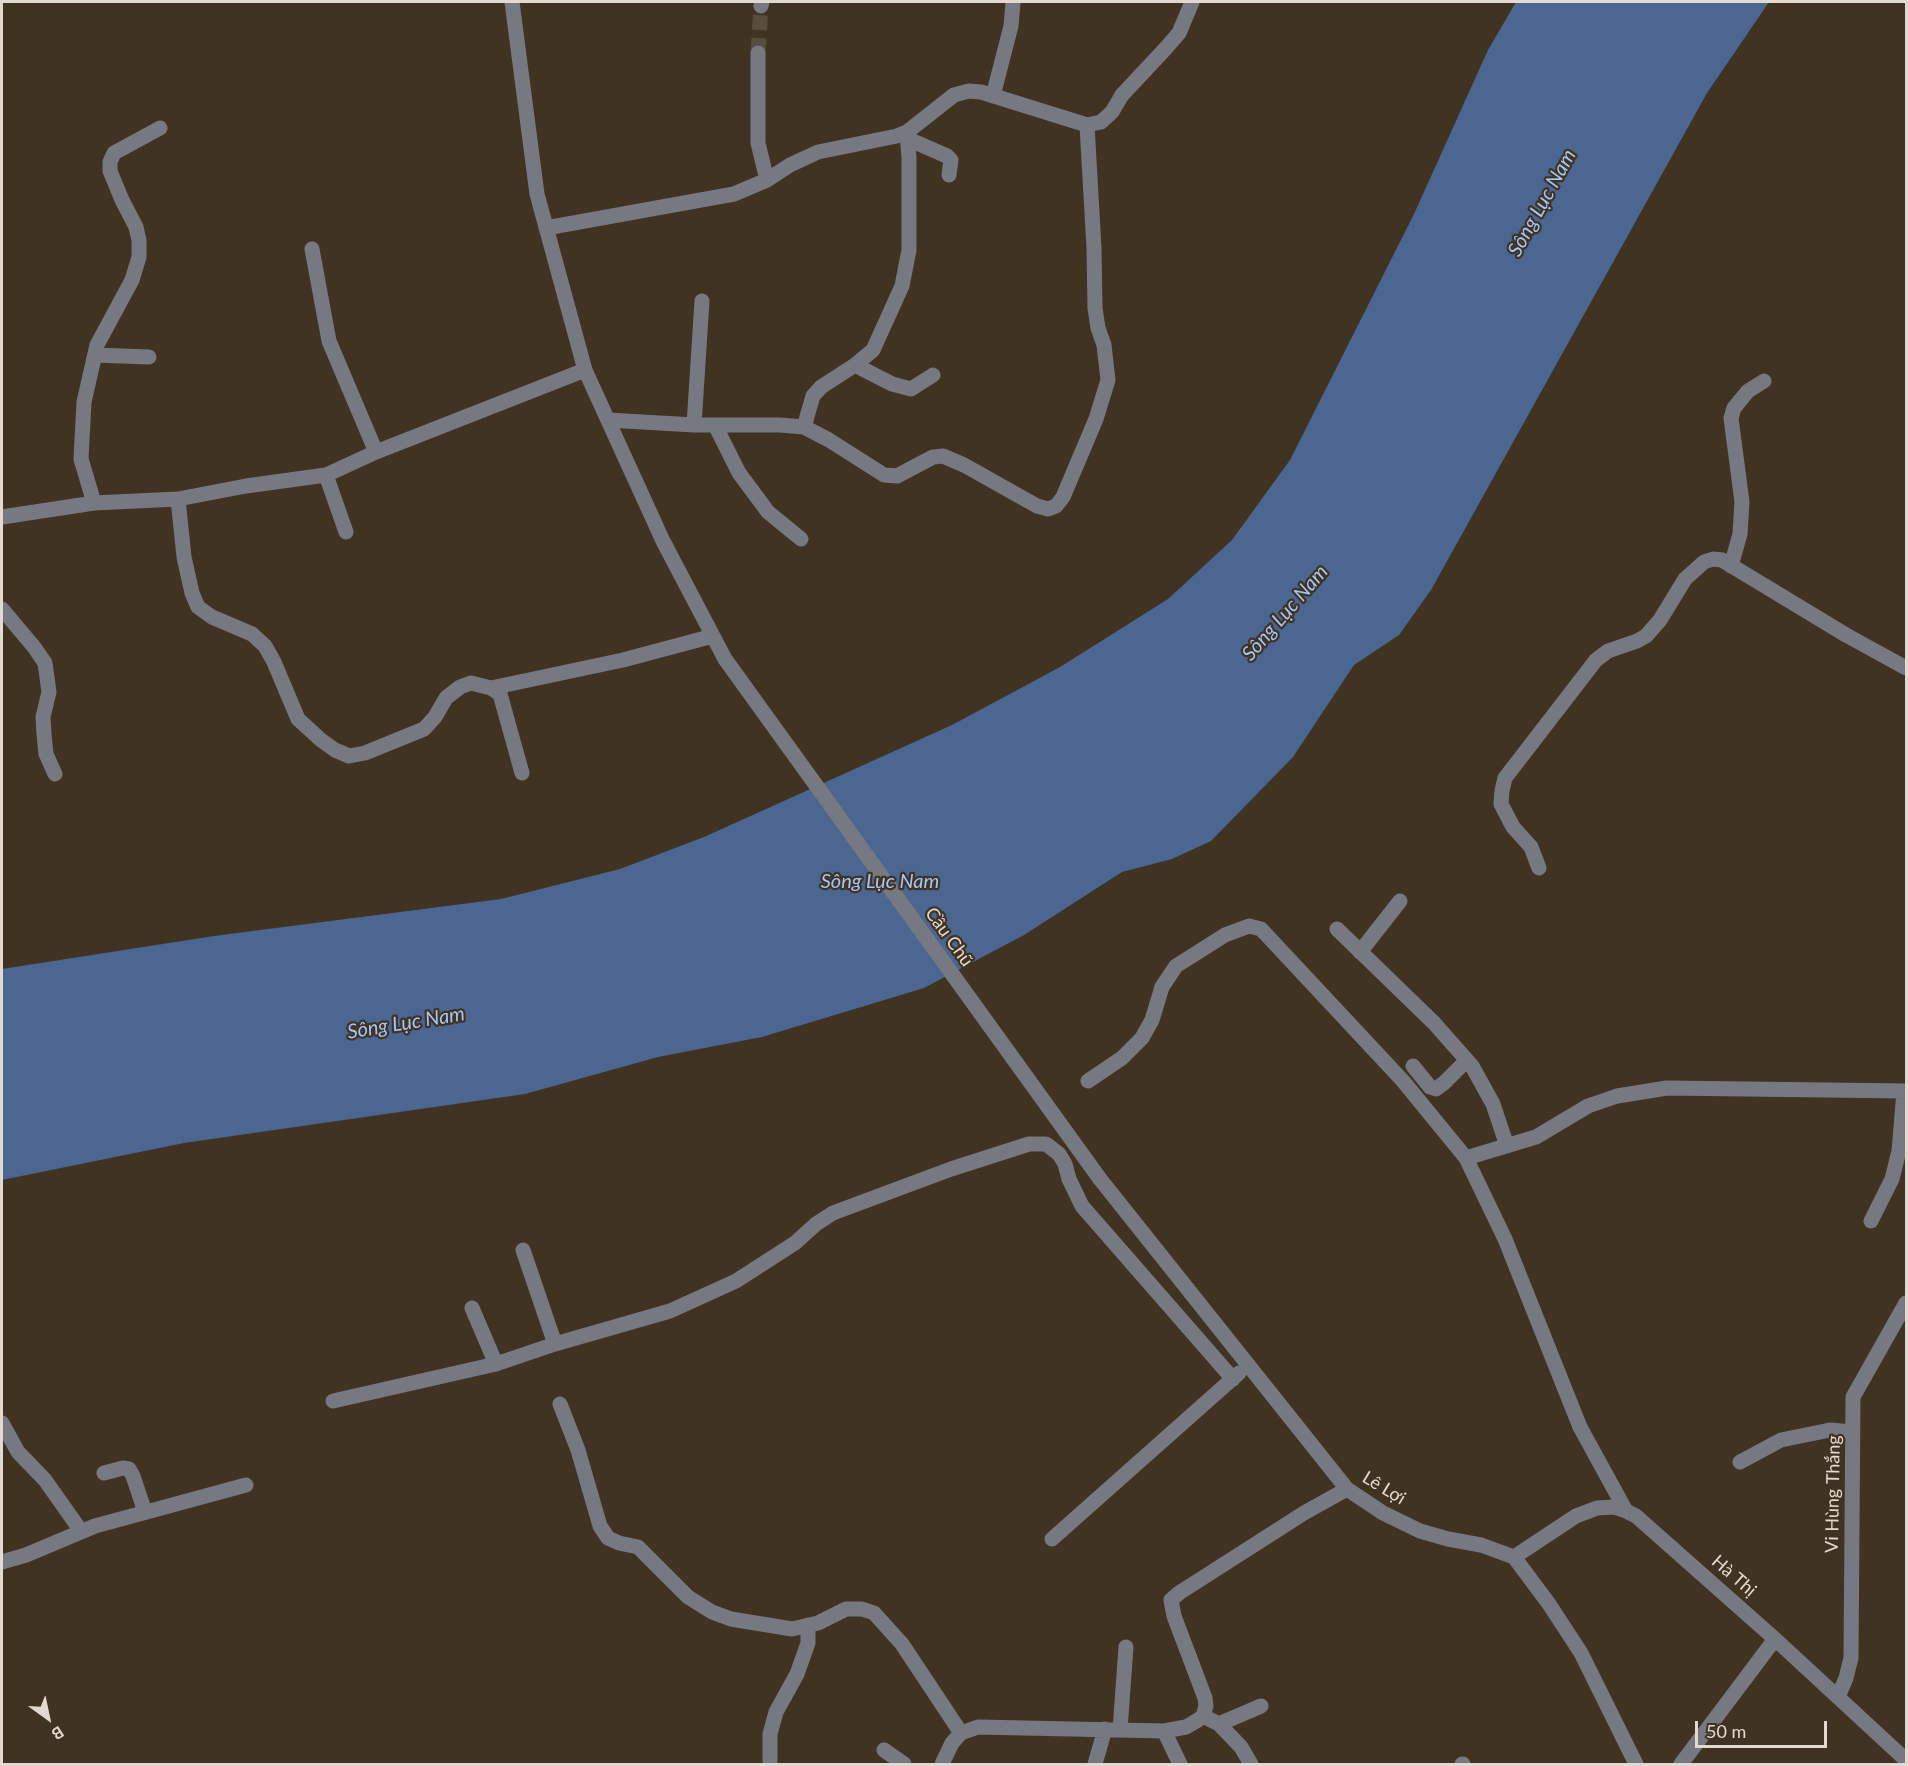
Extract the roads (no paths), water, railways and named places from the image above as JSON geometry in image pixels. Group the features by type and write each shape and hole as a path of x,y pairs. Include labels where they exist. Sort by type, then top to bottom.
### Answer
{"street":[{"name":"Cầu Chũ","path":"512,2 537,194 585,370 663,541 725,660 1100,1179"},
{"path":"993,96 1011,26 1013,2"},
{"path":"907,136 954,95 969,91 993,96 1087,125 1101,122 1112,112 1122,95 1179,33 1192,2"},
{"path":"758,53 758,143 767,180"},
{"path":"608,420 694,425 780,424 804,427 884,475 897,476 933,458 943,456 964,465 1037,506 1048,509 1056,506 1063,497 1096,419 1108,380 1104,345 1098,328 1095,308 1093,215 1087,125"},
{"path":"94,502 81,459 84,402 97,345 132,280 139,257 140,240 110,171 110,162 114,153 160,128"},
{"path":"546,228 734,194 767,180 790,165 818,153 897,136 907,136 947,156 951,160 949,175"},
{"path":"804,427 813,396 821,387 873,350 898,299 907,268 909,229 907,136"},
{"path":"312,249 329,341 376,452"},
{"path":"694,425 702,301"},
{"path":"94,355 149,357"},
{"path":"855,365 892,384 911,389 933,375"},
{"path":"2,517 94,502 178,499 326,474 585,370"},
{"path":"1731,566 1740,534 1742,502 1731,418 1734,408 1748,391 1764,381"},
{"path":"715,425 739,473 768,512 801,539"},
{"path":"326,474 346,532"},
{"path":"178,499 184,556 192,593 198,607 212,617 252,634 265,646 298,719 335,750 349,756 365,753 424,729 435,717 446,698 459,687 471,683 491,688 500,694 522,773"},
{"path":"1539,868 1531,847 1513,827 1502,804 1504,778 1602,654 1646,636 1660,620 1685,579 1704,562 1713,559 1722,560 1846,635 1906,668"},
{"path":"2,609 45,663 49,692 43,717 44,734 46,754 55,774"},
{"path":"491,688 624,660 713,636"},
{"path":"1360,952 1400,901"},
{"path":"1088,1081 1122,1058 1142,1038 1152,1020 1162,987 1176,966 1225,935 1249,926 1261,929 1403,1081 1466,1158 1505,1239 1580,1427 1626,1511"},
{"path":"1337,929 1434,1023 1472,1066 1493,1104 1507,1146"},
{"path":"1413,1066 1430,1087 1436,1089 1467,1060"},
{"path":"1466,1158 1536,1137 1588,1106 1617,1096 1679,1088 1905,1091 1899,1151 1892,1179 1871,1221"},
{"path":"333,1401 496,1365 555,1344 670,1311 736,1281 795,1243 816,1224 833,1213 985,1158 1029,1144 1046,1143 1059,1154 1065,1164 1069,1179 1082,1206 1233,1378"},
{"name":"Lê Lợi","path":"1100,1179 1347,1489 1383,1513 1420,1531 1481,1545 1514,1557"},
{"path":"523,1250 555,1344"},
{"name":"Vi Hùng Thắng","path":"1838,1696 1851,1658 1853,1397 1906,1303"},
{"path":"472,1308 496,1365"},
{"path":"1052,1539 1248,1365"},
{"path":"560,1404 578,1450 600,1526 608,1538 638,1547 688,1597 712,1612 731,1619 792,1629 818,1623 846,1609 862,1609 874,1613 902,1644 961,1733"},
{"path":"2,1423 18,1452 45,1480 81,1531"},
{"path":"1740,1462 1781,1440 1830,1430 1852,1432"},
{"path":"104,1473 123,1468 129,1469 145,1512"},
{"path":"2,1562 26,1555 81,1531 246,1485"},
{"path":"942,1764 952,1743 961,1733 978,1727 1164,1731 1186,1727 1203,1716 1206,1706 1205,1698 1174,1616 1171,1600 1304,1513 1347,1489"},
{"path":"1626,1511 1614,1507 1597,1508 1576,1516 1514,1557 1549,1604 1581,1653 1636,1764"},
{"name":"Hà Thị","path":"1626,1511 1636,1516 1775,1639 1906,1760"},
{"path":"770,1764 770,1734 776,1712 797,1674 808,1643 808,1625"},
{"path":"1681,1764 1775,1639"},
{"path":"1095,1764 1112,1730 1125,1647"},
{"path":"1219,1724 1261,1706"},
{"path":"1203,1716 1219,1724 1241,1748 1251,1764"},
{"path":"1164,1731 1180,1764"},
{"path":"884,1750 904,1764"}],"water":[{"name":"Sông Lục Nam","path":"1516,2 1769,2 1707,93 1431,590 1399,635 1354,665 1293,757 1211,841 1172,859 1122,872 1024,935 924,988 762,1037 658,1057 525,1094 184,1143 2,1180 2,969 214,936 501,899 620,869 704,837 952,725 1060,667 1168,599 1232,540 1290,460 1414,214 1488,50"}],"tunnel":[{"path":"758,53 761,6"}]}
